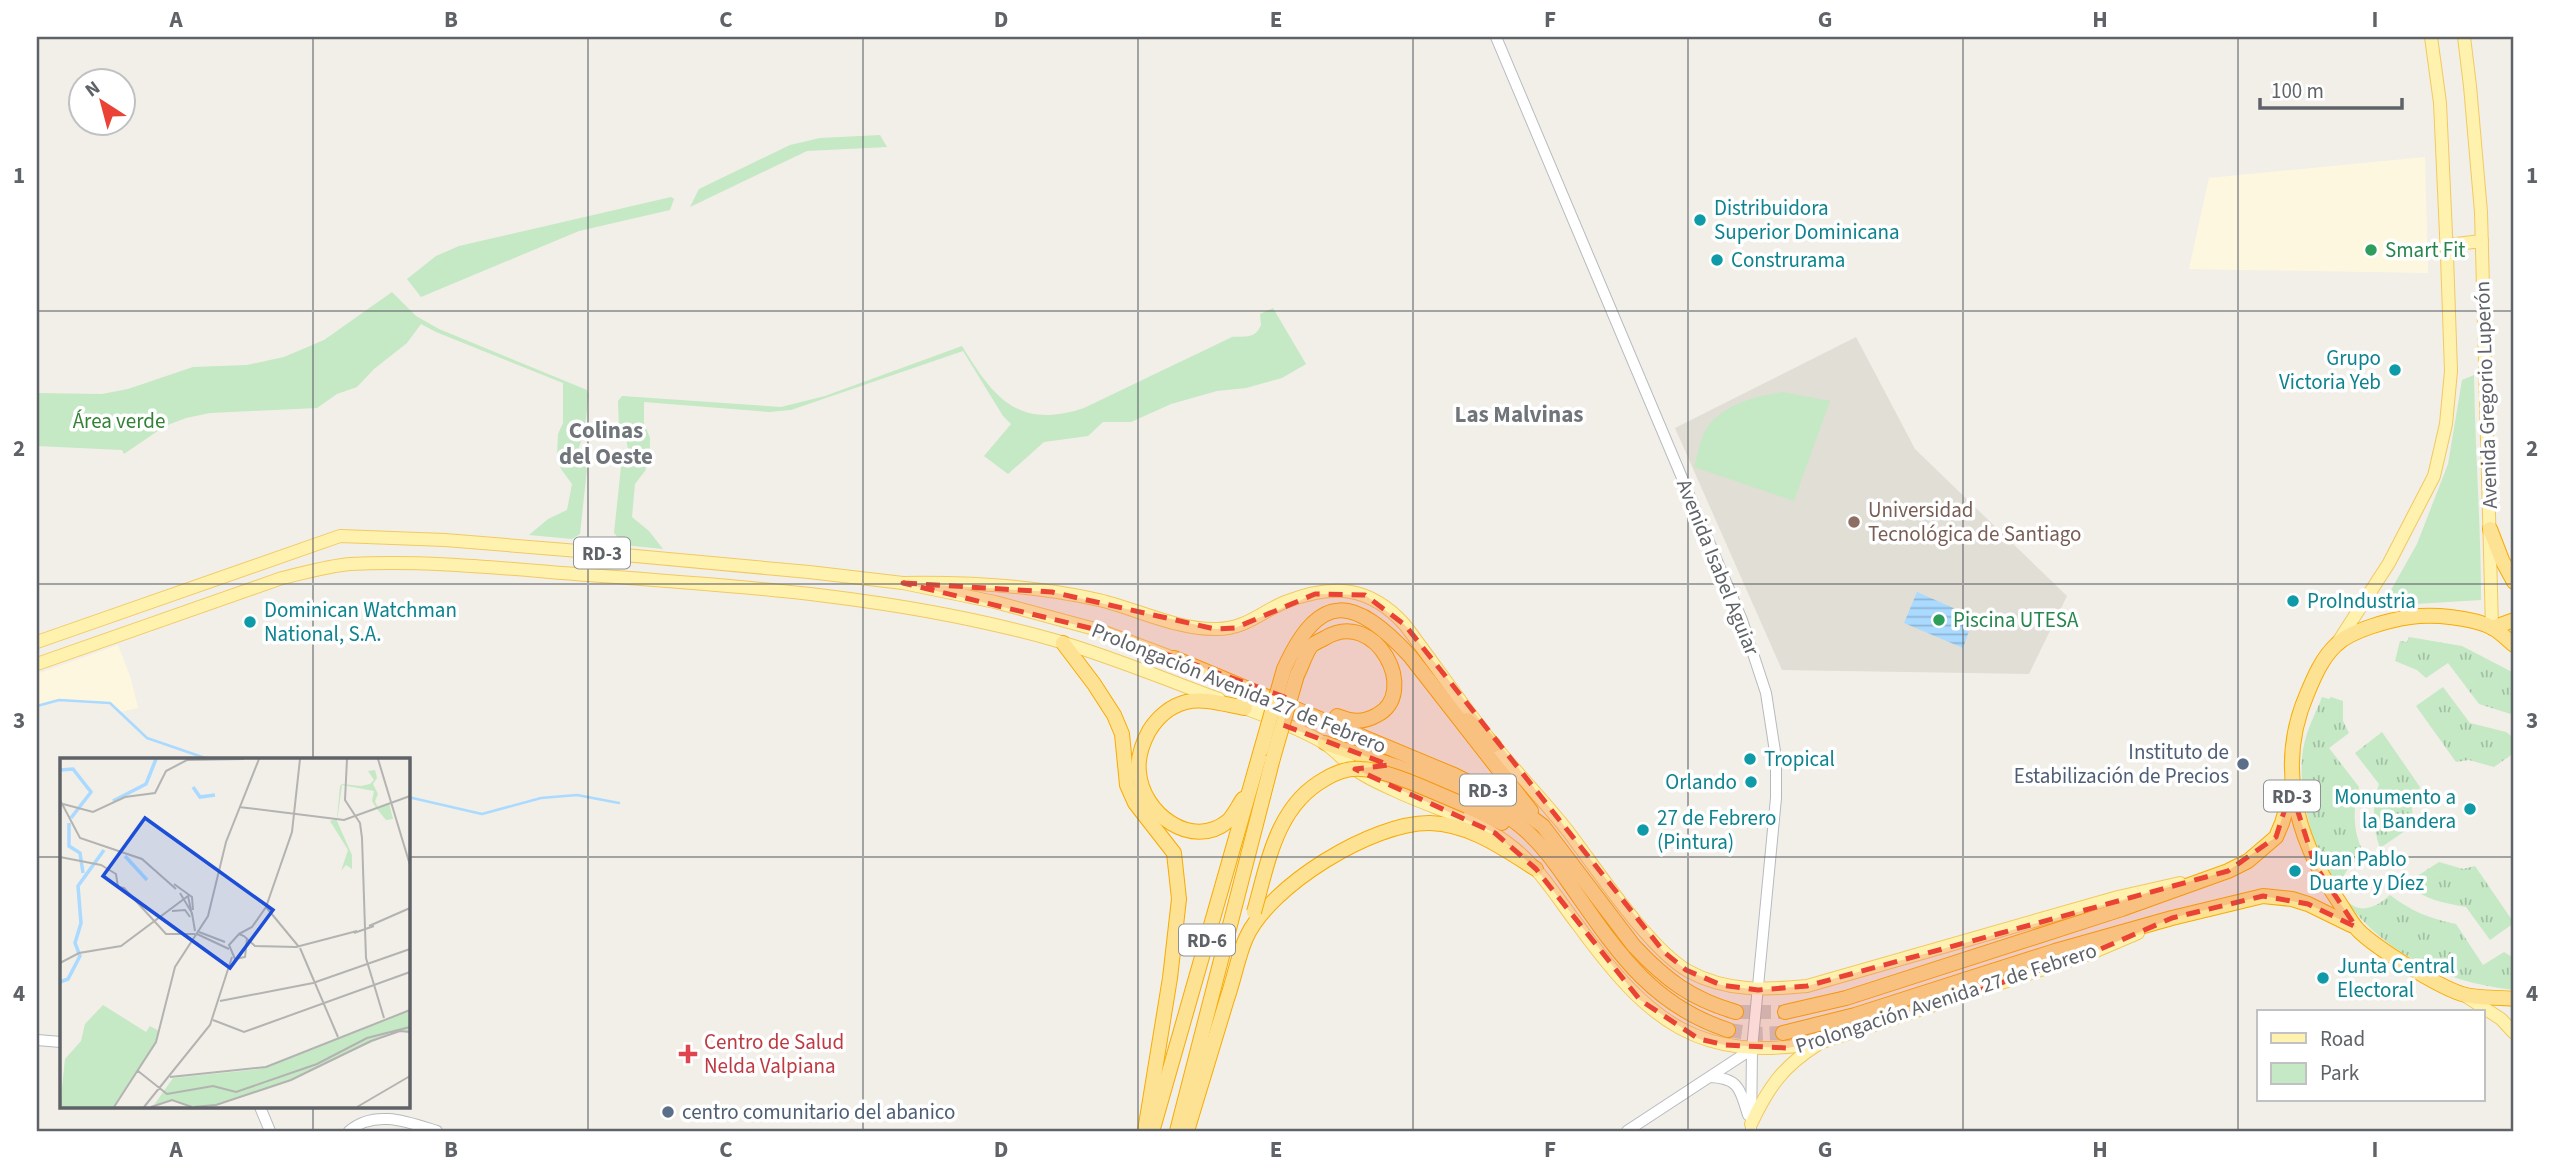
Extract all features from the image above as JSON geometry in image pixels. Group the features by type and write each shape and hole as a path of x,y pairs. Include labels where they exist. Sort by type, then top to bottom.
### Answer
{"highway":[{"path":"2490,529 2514,582"},
{"path":"1290,672 1296,642 1317,618 1337,610 1367,616 1390,634 1410,656 1542,826"},
{"name":"RD-3","path":"2514,645 2492,628 2455,618 2426,615 2385,620 2337,643 2317,670 2300,709 2292,751 2291,790 2300,827 2315,865 2356,927 2371,942 2445,987 2464,995 2514,999"},
{"path":"2492,628 2514,620"},
{"path":"1174,658 1220,671 1352,722 1368,720 1386,711 1395,681 1385,650 1357,633 1343,631 1312,645 1290,672"},
{"path":"1063,643 1114,715 1122,734 1127,785 1135,803 1174,853 1180,900 1170,978 1144,1131"},
{"name":"Prolongación Avenida 27 de Febrero","path":"1174,658 1500,796 1542,826 1650,963 1685,992 1736,1013"},
{"name":"RD-6","path":"1177,1131 1267,754 1290,672"},
{"path":"1441,696 1494,745"},
{"path":"1245,708 1187,701 1168,709 1154,724 1144,741 1139,755 1139,774 1143,792 1153,808 1179,829 1198,832 1216,828 1230,820 1251,786"},
{"name":"Prolongación Avenida 27 de Febrero","path":"1325,744 1436,782 1508,816 1542,847 1618,954 1657,993 1679,1009 1728,1030"},
{"name":"RD-6","path":"1152,1131 1251,786 1267,754"},
{"path":"1187,1131 1275,841 1298,798 1330,776 1346,770 1378,772 1492,817 1510,828 1531,847 1585,905"},
{"name":"Prolongación Avenida 27 de Febrero","path":"1785,1012 1860,994 2122,909 2228,871 2248,861 2276,837 2291,790"},
{"path":"1246,937 1267,907 1304,876 1339,852 1369,837 1404,826 1430,823 1452,827 1494,842 1536,869"},
{"name":"Prolongación Avenida 27 de Febrero","path":"1783,1033 1834,1021 2055,951 2251,899 2275,896 2308,904 2356,927"}],"main road":[{"name":"Avenida Isabel Aguiar","path":"1496,37 1742,620 1766,693 1774,735 1776,798 1752,1049 1751,1128"},
{"name":"Avenida Gregorio Luperón","path":"2337,643 2389,564 2434,476 2446,424 2451,371 2447,245 2440,103 2431,37"},
{"name":"Avenida Gregorio Luperón","path":"2464,37 2482,242 2492,628"},
{"path":"2447,245 2482,242"},
{"name":"Prolongación Avenida 27 de Febrero","path":"37,642 340,536 603,553 903,583 995,602 1102,631 1174,658"},
{"name":"Prolongación Avenida 27 de Febrero","path":"37,664 282,578 350,564 458,564 756,589 903,607 972,620 1063,643 1245,708 1325,744 1355,770 1386,786 1465,817 1495,833 1536,869 1610,968 1640,1000 1699,1039 1752,1049 1787,1048 1822,1042 2089,954 2172,918"},
{"name":"Prolongación Avenida 27 de Febrero","path":"903,583 956,582 1052,592 1098,600 1194,627 1215,629 1235,628 1284,603 1338,590 1358,593 1380,603 1398,618 1494,745 1548,806 1664,952 1686,970 1708,981 1758,990 1807,986 2118,897 2228,871"},
{"path":"2464,995 2501,1019 2514,1033"},
{"path":"37,1040 60,1042"},
{"path":"1751,1128 1763,1098 1784,1070 1822,1042"},
{"path":"1627,1131 1752,1049"},
{"path":"1709,1077 1724,1078 1739,1088 1751,1128"},
{"path":"260,1108 270,1131"},
{"path":"349,1131 369,1119 387,1118 437,1131"}],"highlighted area":[{"path":"903,583 1052,592 1215,629 1235,628 1315,594 1365,595 1405,625 1664,952 1686,970 1721,985 1758,990 1807,986 2228,871 2276,837 2291,790 2315,865 2356,927 2308,904 2263,896 2172,918 2089,954 1822,1042 1787,1048 1725,1045 1699,1039 1640,1000 1536,869 1495,833 1355,769 1389,765 1283,725 1290,699 1102,631"}],"shaded area":[{"path":"2425,157 2428,273 2189,269 2209,178"},
{"name":"Universidad Tecnológica de Santiago","path":"1856,337 1915,449 2067,596 2029,674 1782,670 1675,428"},
{"path":"118,645 131,679 138,708 120,712 110,703 59,700 37,706 37,674"}],"green space":[{"path":"880,135 887,147 807,151 690,207 699,189 790,145 820,138"},
{"path":"671,197 674,199 670,210 579,231 421,297 407,279 436,256 459,246"},
{"name":"Área verde","path":"392,292 416,316 439,329 587,390 589,395 584,433 579,447 580,457 587,469 580,534 572,539 529,535 548,519 567,510 572,484 561,469 557,456 558,434 563,423 563,383 421,324 407,343 374,369 357,387 337,394 317,408 210,413 186,418 165,426 124,454 122,450 37,446 37,393 102,394 128,389 193,367 247,365 284,357 324,340"},
{"path":"1273,308 1306,364 1282,378 1246,388 1217,391 1171,404 1131,422 1103,422 1088,436 1044,442 1008,474 984,456 1011,424 1003,416 963,351 791,410 769,412 644,402 644,423 650,438 650,455 645,471 635,484 632,517 649,531 663,549 624,545 614,533 621,467 628,449 626,438 619,429 618,401 622,396 781,407 825,396 962,346 985,381 1010,405 1025,412 1042,415 1061,414 1084,408 1232,337 1253,335 1261,325 1260,314"},
{"path":"2474,375 2481,600 2382,606 2417,544 2448,464 2462,380"},
{"path":"1783,392 1830,401 1794,501 1694,467 1703,435 1717,417 1737,404"},
{"path":"2409,637 2462,646 2514,673 2514,715 2479,704 2448,663 2426,678 2417,670 2395,661 2400,641 2407,642"},
{"path":"2443,687 2470,723 2506,732 2514,738 2514,753 2494,767 2469,760 2456,762 2416,706"},
{"path":"2322,697 2343,701 2343,721 2349,733 2329,748 2359,787 2355,822 2365,855 2348,869 2344,876 2342,884 2345,898 2356,907 2363,908 2376,905 2390,895 2421,914 2456,924 2483,965 2504,952 2514,958 2514,990 2461,979 2413,959 2370,928 2352,909 2336,886 2316,849 2302,780 2304,747"},
{"path":"2382,732 2420,787 2412,809 2414,825 2380,848 2374,816 2379,784 2355,753"},
{"path":"2439,862 2463,869 2475,866 2514,923 2490,940 2466,907 2434,900 2405,884"}],"water":[{"name":"Piscina UTESA","path":"1917,592 1974,617 1963,648 1904,623"}],"waterway":[{"path":"37,706 59,700 110,703 147,738 205,758"},
{"path":"410,797 482,814 541,798 577,795 619,803"}],"tunnel":[{"path":"1736,1012 1785,1012"},
{"path":"1728,1030 1756,1034 1783,1033"}],"place":[{"name":"Distribuidora Superior Dominicana","path":"1700,220"},
{"name":"Smart Fit","path":"2371,250"},
{"name":"Construrama","path":"1717,260"},
{"name":"Grupo Victoria Yeb","path":"2395,370"},
{"name":"Universidad Tecnológica de Santiago","path":"1854,522"},
{"name":"ProIndustria","path":"2293,601"},
{"name":"Piscina UTESA","path":"1939,620"},
{"name":"Dominican Watchman National, S.A.","path":"250,622"},
{"name":"Tropical","path":"1750,759"},
{"name":"Instituto de Estabilización de Precios","path":"2243,764"},
{"name":"Orlando","path":"1751,782"},
{"name":"Monumento a la Bandera","path":"2470,809"},
{"name":"27 de Febrero (Pintura)","path":"1643,830"},
{"name":"Juan Pablo Duarte y Díez","path":"2295,871"},
{"name":"Junta Central Electoral","path":"2323,978"},
{"name":"Centro de Salud Nelda Valpiana","path":"688,1054"},
{"name":"centro comunitario del abanico","path":"668,1112"}],"district":[{"name":"Las Malvinas","path":"1519,414"},
{"name":"Colinas del Oeste","path":"606,443"}]}
